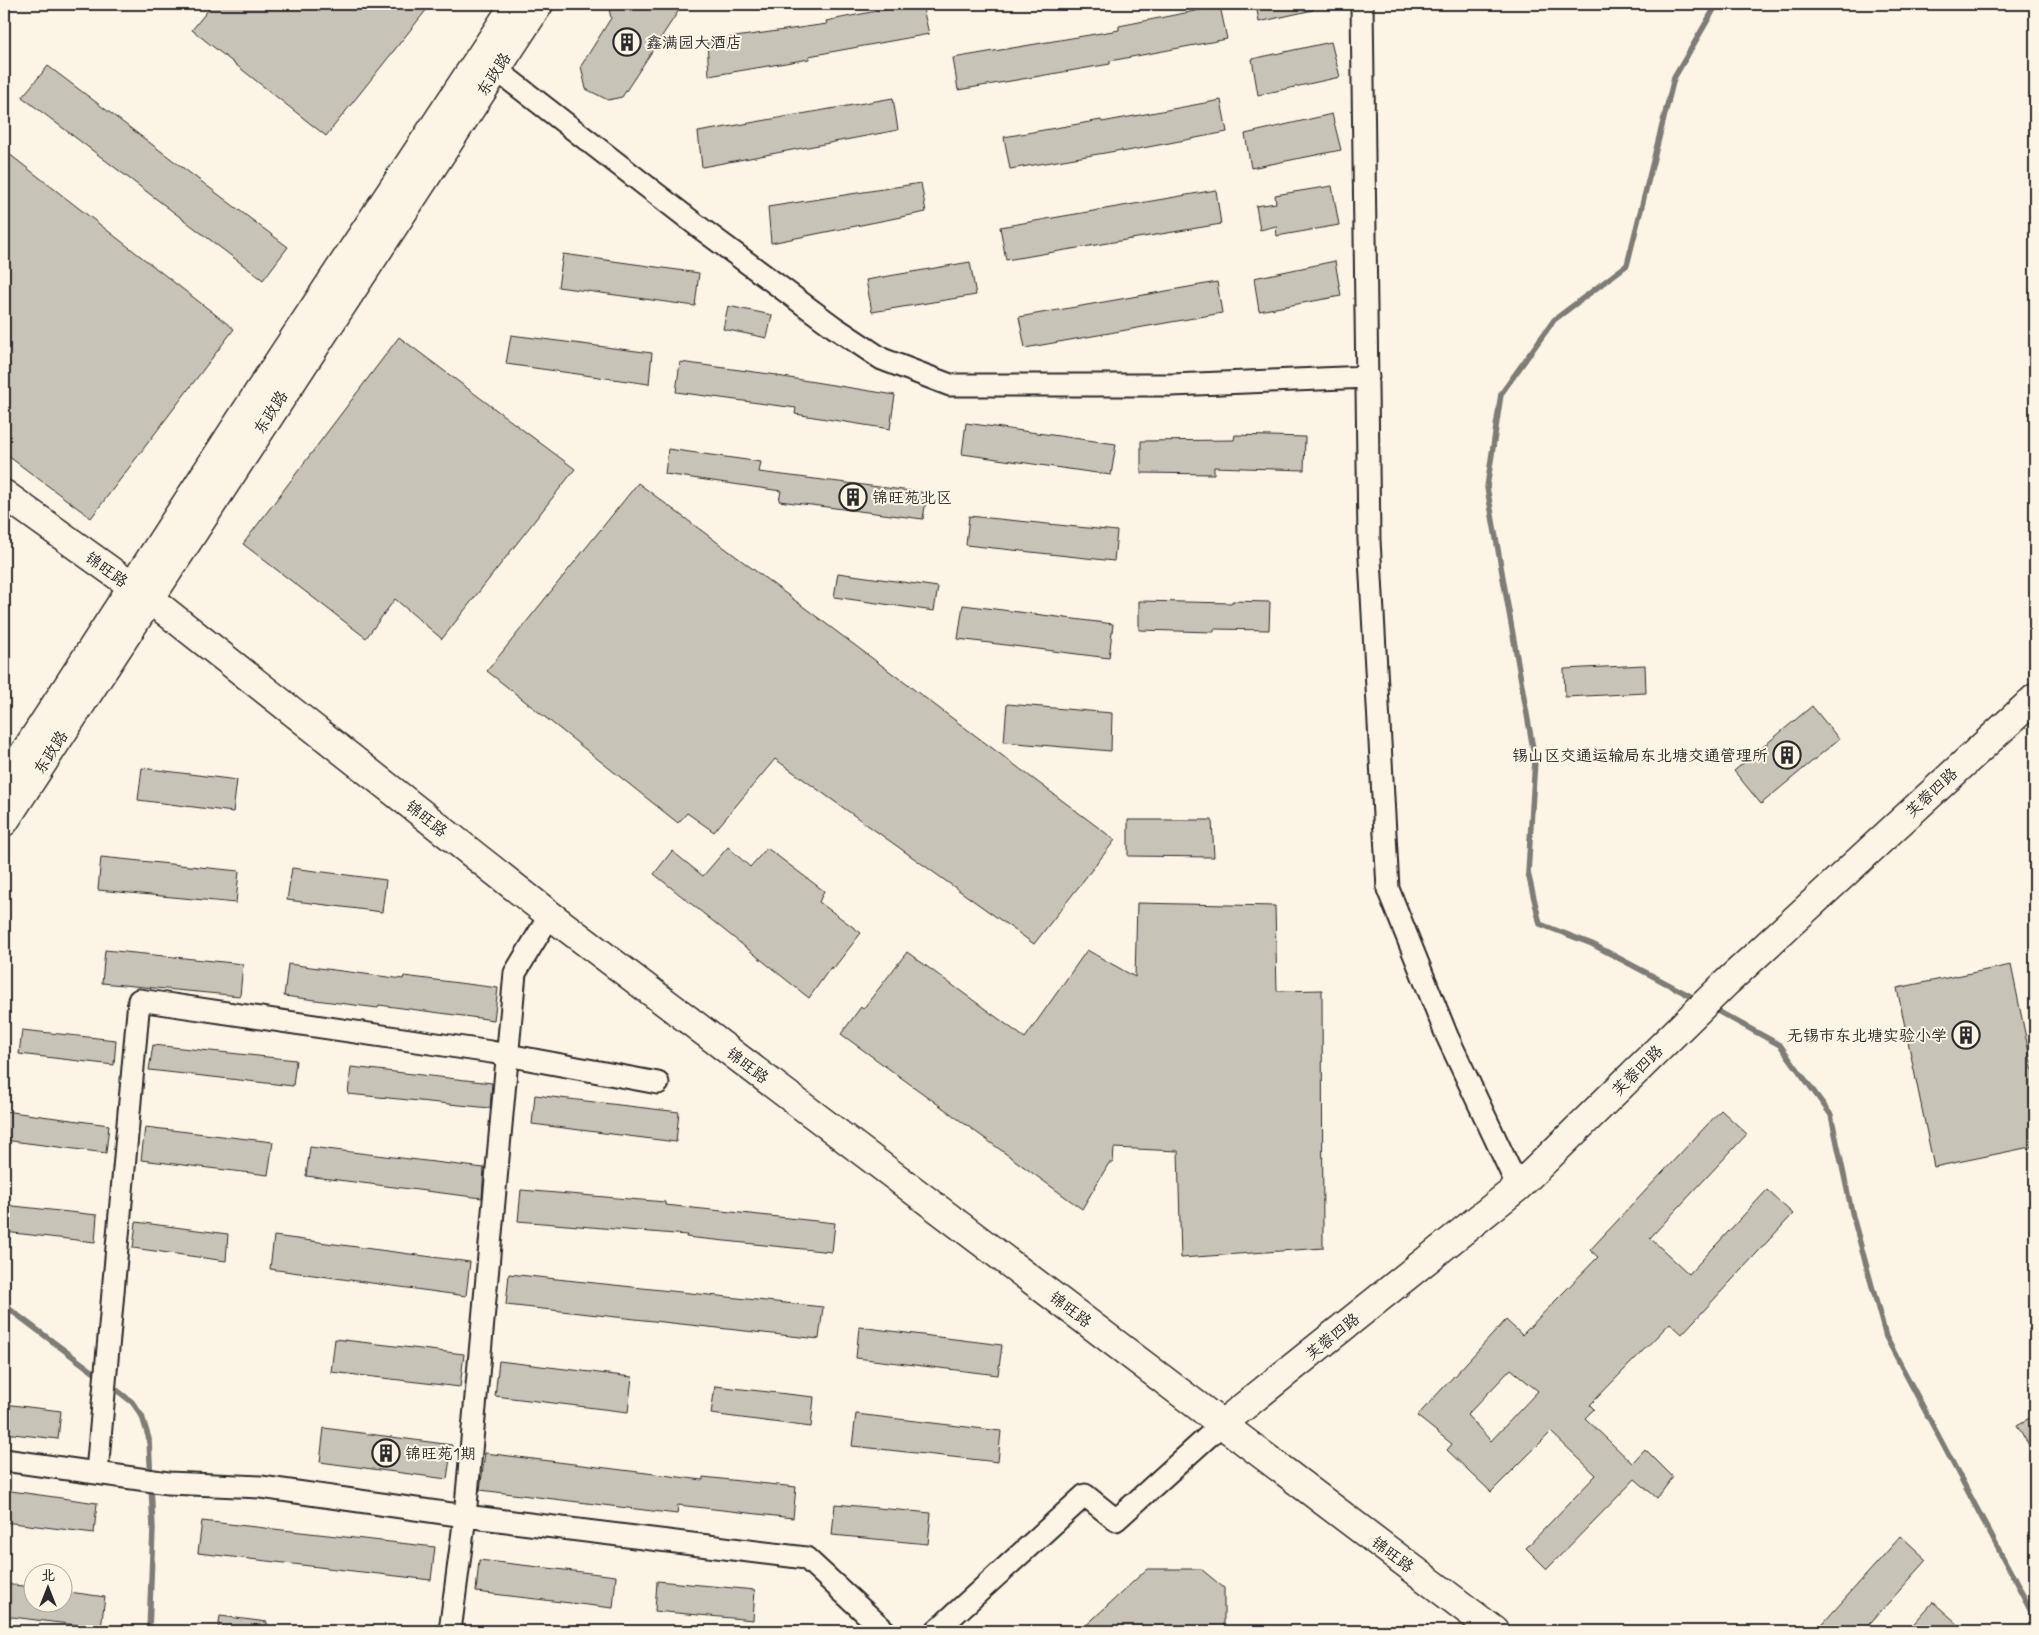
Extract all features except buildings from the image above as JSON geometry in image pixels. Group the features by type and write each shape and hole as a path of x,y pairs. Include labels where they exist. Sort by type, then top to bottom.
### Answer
{"street":[{"name":"东政路","path":"4,784 290,382 488,63 515,4"},
{"name":"东政路","path":"488,63 539,4"},
{"path":"1362,4 1369,540 1388,889 1447,1036 1518,1187"},
{"path":"488,63 691,220 834,327 882,359 950,385 1171,385 1368,377"},
{"name":"锦旺路","path":"4,494 141,593 550,915 1495,1631"},
{"name":"东政路","path":"4,822 141,593"},
{"name":"芙蓉四路","path":"1222,1424 1518,1187 1727,982 2035,698"},
{"path":"450,1631 466,1516 516,973 550,915"},
{"path":"97,1472 139,1000 508,1055 658,1083"},
{"path":"936,1631 1085,1494 1116,1520 1222,1424"},
{"path":"4,1460 168,1482 260,1486 466,1516 806,1558 885,1631"}],"waterway":[{"path":"1698,1000 1592,944 1540,924 1528,873 1535,760 1487,487 1501,394 1554,320 1627,265 1674,78 1717,4"},
{"path":"1712,1008 1780,1045 1831,1115 1853,1217 1886,1337 2035,1618"},
{"path":"4,1305 100,1377"},
{"path":"109,1384 132,1402 142,1416 149,1439 153,1529 149,1631"}],"place":[{"name":"鑫满园大酒店","path":"627,42"},
{"name":"锦旺苑北区","path":"853,497"},
{"name":"锡山区交通运输局东北塘交通管理所","path":"1787,755"},
{"name":"无锡市东北塘实验小学","path":"1966,1035"},
{"name":"锦旺苑1期","path":"386,1453"}]}
